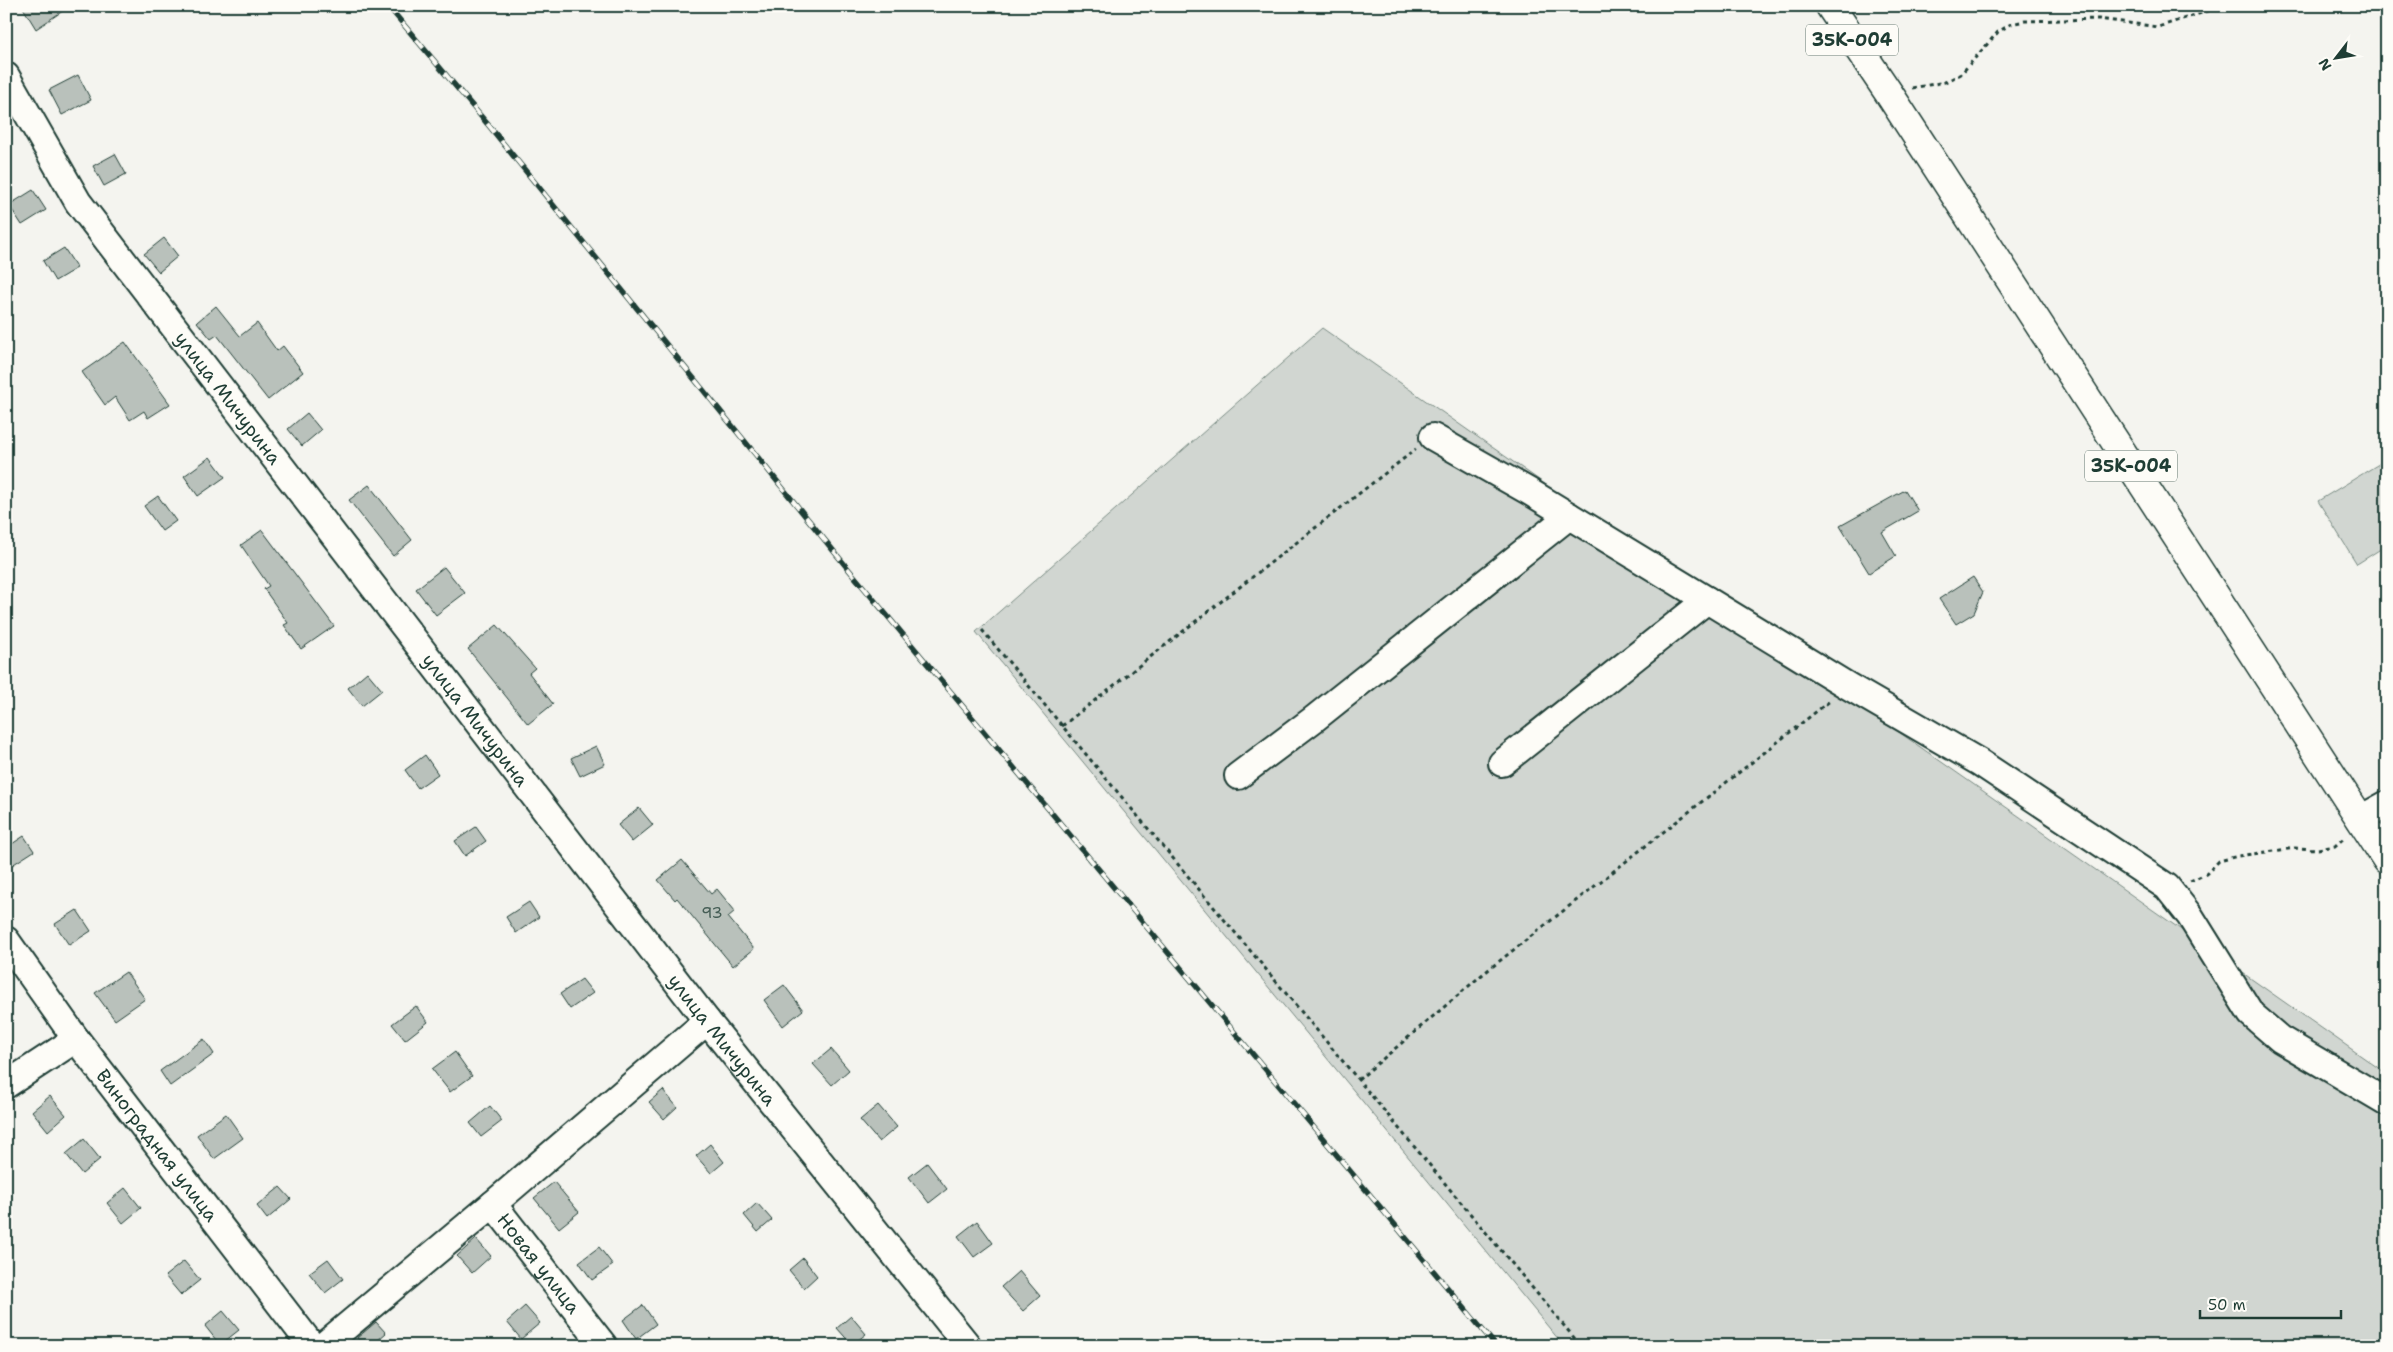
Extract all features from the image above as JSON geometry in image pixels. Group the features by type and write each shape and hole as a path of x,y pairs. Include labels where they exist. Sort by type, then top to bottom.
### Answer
{"main road":[{"name":"35К-004","path":"1830,6 1888,92 2387,860"}],"street":[{"name":"улица Мичурина","path":"6,76 78,202 707,1021 968,1346"},
{"path":"1433,437 1569,516 1848,686 1979,762 2166,887 2190,916 2251,1014 2280,1040 2387,1102"},
{"path":"1238,776 1314,719 1569,516"},
{"path":"1502,763 1706,600"},
{"path":"2360,819 2387,804"},
{"name":"Виноградная улица","path":"6,940 76,1038 312,1346"},
{"path":"323,1346 707,1021"},
{"path":"6,1086 76,1038"},
{"name":"Новая улица","path":"493,1204 604,1346"}],"path":[{"path":"1888,92 1945,82 1961,74 1998,32 2011,24 2025,21 2099,19 2158,27 2224,6"},
{"path":"1062,726 1433,437"},
{"path":"982,630 1581,1346"},
{"path":"1358,1080 1483,974 1848,686"},
{"path":"2166,887 2189,882 2206,874 2219,861 2238,856 2295,848 2318,850 2335,846 2360,819"}],"shaded area":[{"path":"1322,328 2387,1074 2387,1346 1564,1346 976,632"},
{"path":"2387,459 2387,545 2357,564 2318,501"}],"building":[{"path":"22,6 70,6 36,29"},
{"path":"78,75 91,100 62,115 49,90"},
{"path":"115,154 126,174 104,186 93,166"},
{"path":"33,190 46,210 22,225 9,205"},
{"path":"164,238 178,256 159,272 144,254"},
{"path":"64,248 77,268 55,281 43,261"},
{"path":"216,306 240,336 257,323 277,351 283,346 303,372 268,400 217,335 211,339 197,322"},
{"path":"125,342 170,404 148,418 144,411 130,420 115,397 105,405 82,372"},
{"path":"307,413 321,430 302,446 288,429"},
{"path":"210,457 225,477 198,496 184,476"},
{"path":"369,485 412,540 393,556 349,500"},
{"path":"1905,490 1918,511 1882,532 1896,556 1869,573 1840,526"},
{"path":"158,496 176,521 162,531 144,506"},
{"path":"262,530 334,626 301,649 284,625 288,623 264,589 269,586 241,545"},
{"path":"444,567 465,593 436,615 416,589"},
{"path":"1973,577 1983,592 1974,613 1956,624 1939,599"},
{"path":"497,625 535,668 529,673 553,704 528,724 468,649"},
{"path":"367,672 382,690 362,706 348,688"},
{"path":"596,746 605,764 580,776 571,758"},
{"path":"425,755 438,774 418,788 405,770"},
{"path":"639,808 653,825 632,842 618,825"},
{"path":"476,827 486,841 465,856 455,841"},
{"path":"24,836 34,851 6,869 6,848"},
{"path":"682,860 711,894 717,889 735,911 728,917 754,949 733,966 677,898 675,900 658,880"},
{"path":"529,902 539,917 516,933 506,917"},
{"path":"77,910 91,931 69,945 55,924"},
{"path":"126,972 145,999 115,1020 95,993"},
{"path":"582,979 593,993 570,1009 560,994"},
{"path":"784,985 803,1010 783,1026 764,1000"},
{"path":"416,1006 428,1022 405,1040 392,1024"},
{"path":"204,1039 214,1054 170,1086 160,1071"},
{"path":"831,1049 849,1070 832,1085 813,1064"},
{"path":"455,1052 472,1076 450,1092 432,1069"},
{"path":"663,1090 677,1107 664,1119 649,1102"},
{"path":"50,1096 66,1115 48,1131 32,1111"},
{"path":"878,1105 897,1127 879,1142 860,1120"},
{"path":"490,1106 502,1121 481,1137 470,1123"},
{"path":"226,1114 243,1138 214,1159 197,1135"},
{"path":"84,1139 100,1159 82,1174 66,1154"},
{"path":"710,1144 724,1162 711,1173 696,1156"},
{"path":"927,1163 947,1189 929,1203 909,1177"},
{"path":"554,1182 579,1212 559,1228 534,1198"},
{"path":"280,1187 291,1199 267,1219 257,1206"},
{"path":"125,1188 141,1208 123,1223 107,1203"},
{"path":"757,1203 772,1220 758,1232 744,1215"},
{"path":"977,1221 993,1243 974,1257 958,1236"},
{"path":"476,1239 491,1256 472,1273 457,1256"},
{"path":"599,1247 613,1265 592,1280 579,1262"},
{"path":"803,1258 817,1276 804,1288 789,1270"},
{"path":"328,1259 343,1279 325,1293 309,1273"},
{"path":"184,1261 200,1280 181,1295 165,1276"},
{"path":"1019,1271 1040,1296 1023,1311 1001,1287"},
{"path":"643,1305 656,1324 636,1339 623,1320"},
{"path":"525,1306 540,1323 521,1339 507,1322"},
{"path":"223,1311 239,1330 220,1345 205,1326"},
{"path":"851,1316 866,1334 852,1345 837,1328"},
{"path":"376,1322 386,1333 371,1346 364,1346 357,1338"}],"railway":[{"path":"388,6 490,127 845,565 1496,1346"}]}
